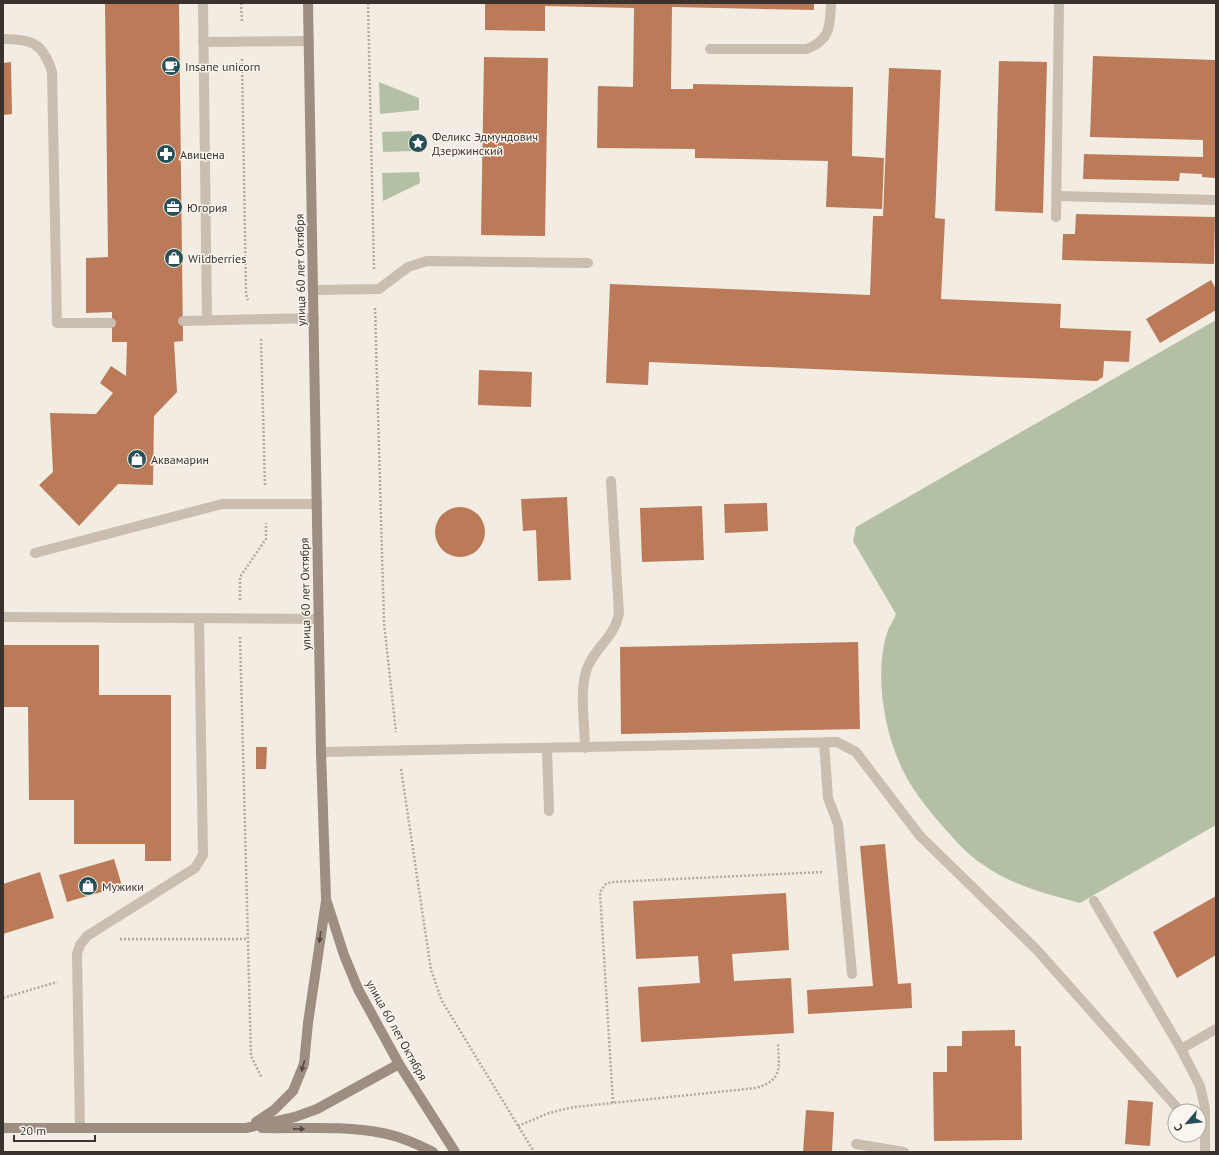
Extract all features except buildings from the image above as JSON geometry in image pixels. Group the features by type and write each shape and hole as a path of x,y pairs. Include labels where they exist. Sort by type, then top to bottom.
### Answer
{"main road":[{"name":"улица 60 лет Октября","path":"308,3 318,619 326,899 344,954 358,989 399,1064 455,1152"},
{"path":"246,1128 263,1119 293,1091 304,1064 308,1023 326,899"},
{"path":"246,1128 295,1117 316,1109 399,1064"},
{"path":"3,1128 246,1128 352,1130 381,1133 407,1140 433,1152"}],"lane":[{"path":"203,3 207,320"},
{"path":"710,49 807,48 817,44 826,36 830,24 830,3"},
{"path":"1056,217 1059,3"},
{"path":"3,39 20,39 35,44 47,56 52,72 57,323 111,323"},
{"path":"203,42 309,41"},
{"path":"1057,196 1216,200"},
{"path":"313,290 380,289 408,267 427,261 588,263"},
{"path":"183,321 314,318"},
{"path":"586,748 584,680 589,664 616,626 618,614 611,481"},
{"path":"35,553 222,504 317,504"},
{"path":"3,617 318,619"},
{"path":"80,1128 77,954 80,944 84,939 195,868 203,855 199,619"},
{"path":"824,742 828,798 838,824 852,974"},
{"path":"321,752 399,752 837,742 856,752 920,836 1036,949 1173,1103"},
{"path":"547,749 549,811"},
{"path":"1094,901 1181,1049 1203,1094 1204,1103"},
{"path":"1181,1049 1216,1029"},
{"path":"856,1144 904,1152"}],"path":[{"path":"241,3 246,294 261,335 266,539 240,577 243,792 251,1056 262,1078"},
{"path":"368,3 374,289 384,623 408,820 431,970 442,1000 534,1152"},
{"path":"614,1103 600,892 602,887 612,882 843,871"},
{"path":"84,939 248,939"},
{"path":"3,998 57,984 57,976"},
{"path":"518,1126 549,1113 574,1107 756,1088 766,1085 775,1079 779,1070 778,1044"}],"green space":[{"path":"379,82 419,98 419,110 380,114"},
{"path":"412,131 413,151 383,152 382,132"},
{"path":"419,172 420,183 383,201 382,173"},
{"path":"1216,320 1216,825 1080,903 1029,888 1005,878 977,860 962,848 945,829 911,785 902,769 895,751 884,710 882,689 881,668 883,649 888,630 896,614 853,541 856,527"}],"place":[{"name":"Insane unicorn","path":"171,66"},
{"name":"Феликс Эдмундович Дзержинский","path":"418,143"},
{"name":"Авицена","path":"166,154"},
{"name":"Югория","path":"173,207"},
{"name":"Wildberries","path":"174,258"},
{"name":"Аквамарин","path":"137,459"},
{"name":"Мужики","path":"88,886"}]}
